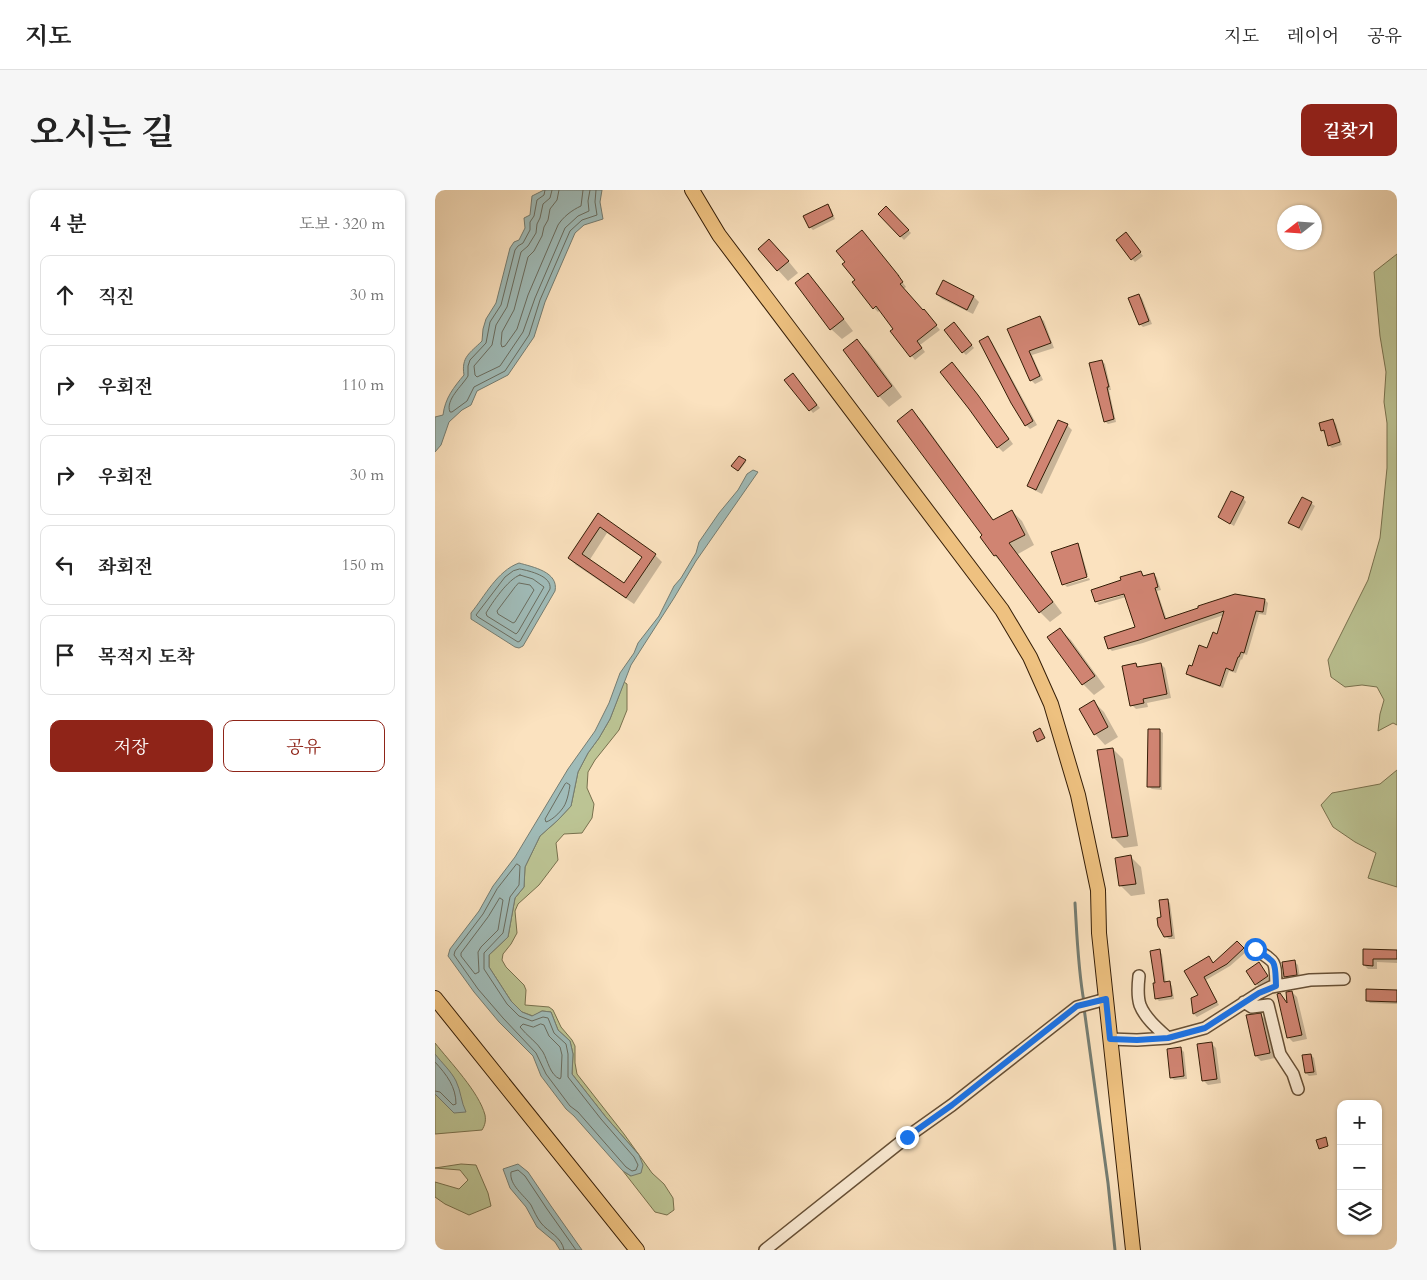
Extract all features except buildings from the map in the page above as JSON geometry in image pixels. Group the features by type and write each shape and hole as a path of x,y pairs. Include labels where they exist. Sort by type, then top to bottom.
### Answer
{"main road":[{"path":"692,190 719,235 1003,610 1029,657 1051,704 1078,794 1098,890 1099,933 1133,1250"},
{"path":"435,998 637,1250"}],"street":[{"path":"1255,949 1272,960 1275,965 1276,986"},
{"path":"1139,976 1140,1004 1152,1023 1168,1038"},
{"path":"1110,1039 1168,1038 1205,1028 1259,993 1276,986 1311,980 1344,979"},
{"path":"765,1250 907,1137 952,1105 1077,1006 1106,999"},
{"path":"1244,1002 1252,1007 1268,1005 1280,1054 1293,1074 1299,1090"}],"green space":[{"path":"1397,254 1397,725 1393,723 1378,731 1384,700 1377,687 1362,685 1345,687 1331,677 1328,660 1368,580 1380,538 1387,468 1387,423 1384,402 1386,372 1380,336 1374,272"},
{"path":"624,682 627,684 627,710 619,730 588,772 587,788 594,804 592,818 582,833 564,834 556,843 558,860 539,885 518,904 515,911 517,933 503,954 502,960 506,967 524,985 526,990 525,1005 549,1007 553,1010 561,1027 575,1046 577,1074 673,1198 674,1210 667,1215 655,1212 623,1171 631,1176 639,1155 572,1074 573,1054 570,1041 558,1030 551,1012 542,1011 533,1016 522,1012 511,1001 489,967 489,955 508,937 515,898 524,887 525,867 540,836 571,806 578,772 610,719"},
{"path":"1397,770 1397,887 1368,878 1376,853 1333,827 1321,805 1332,793 1380,784"},
{"path":"435,1043 463,1078 482,1106 485,1123 482,1130 435,1134"},
{"path":"461,1164 476,1165 488,1193 491,1206 469,1215 445,1204 435,1197 435,1182 459,1189 468,1180 460,1170 435,1168"}],"water":[{"path":"544,190 602,190 600,202 603,219 584,225 575,233 545,302 534,337 508,375 477,391 471,405 462,410 449,422 441,445 435,452 435,417 443,415 453,388 464,375 465,359 482,341 486,319 496,303 510,248 514,242 519,240 525,228 524,218 530,215 532,196"},
{"path":"753,470 758,472 696,561 631,665 610,719 578,772 571,806 540,836 525,867 524,887 515,898 508,937 489,955 489,967 511,1001 522,1012 532,1016 542,1011 551,1012 558,1030 570,1041 573,1054 572,1074 639,1155 643,1165 641,1173 631,1176 623,1171 566,1109 541,1076 533,1056 499,1022 448,956 450,949 479,911 493,886 515,857 568,769 595,731 609,703 620,673 634,653 638,643 659,616 674,586 696,553 699,542 738,490 747,474"},
{"path":"519,563 544,571 553,579 555,591 523,646 519,648 471,619 471,613 498,578"},
{"path":"435,1054 456,1081 466,1112 454,1113 435,1094"},
{"path":"518,1164 528,1172 582,1250 560,1250 555,1242 537,1227 526,1207 510,1188 503,1169"}],"waterway":[{"path":"1075,903 1079,965 1084,1002"},
{"path":"1084,1008 1108,1183 1115,1250"}],"route":[{"path":"907,1137 952,1105 1077,1006 1106,999 1110,1039 1168,1038 1205,1028 1259,993 1276,986 1275,965 1272,960 1255,949"}]}
